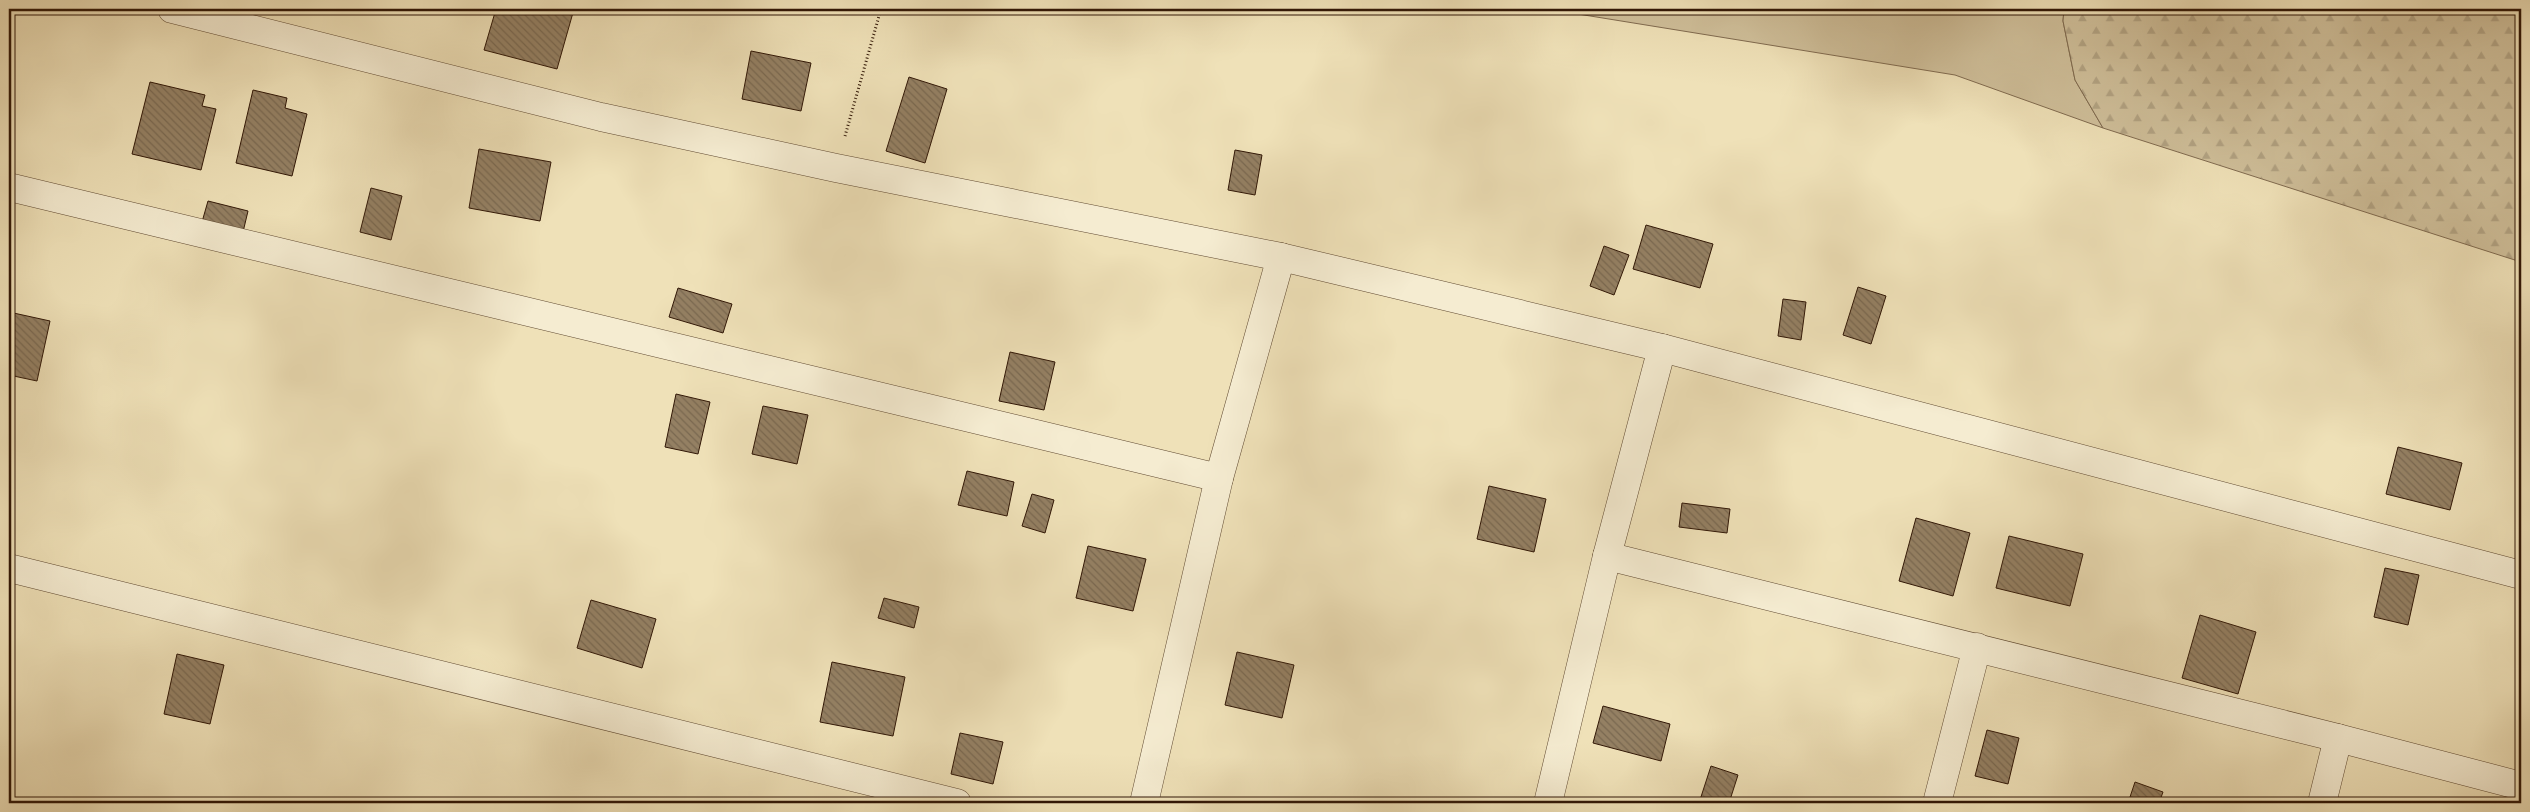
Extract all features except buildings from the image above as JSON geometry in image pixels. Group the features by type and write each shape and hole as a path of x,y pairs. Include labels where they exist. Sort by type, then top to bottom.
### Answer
{"street":[{"path":"172,9 601,117 836,168 1281,257 1662,348 2521,575"},
{"path":"9,187 1219,478"},
{"path":"1144,803 1219,478 1281,257"},
{"path":"1548,803 1607,556 1662,348"},
{"path":"1607,556 1977,647 2521,786"},
{"path":"9,568 957,803"},
{"path":"1938,803 1977,647"},
{"path":"2322,803 2338,738"}],"path":[{"path":"836,168 881,9"}],"green space":[{"path":"1547,9 2064,9 2063,21 2075,80 2103,128 1955,75"},
{"path":"2064,9 2521,9 2521,262 2103,128 2075,80 2063,21"}]}
